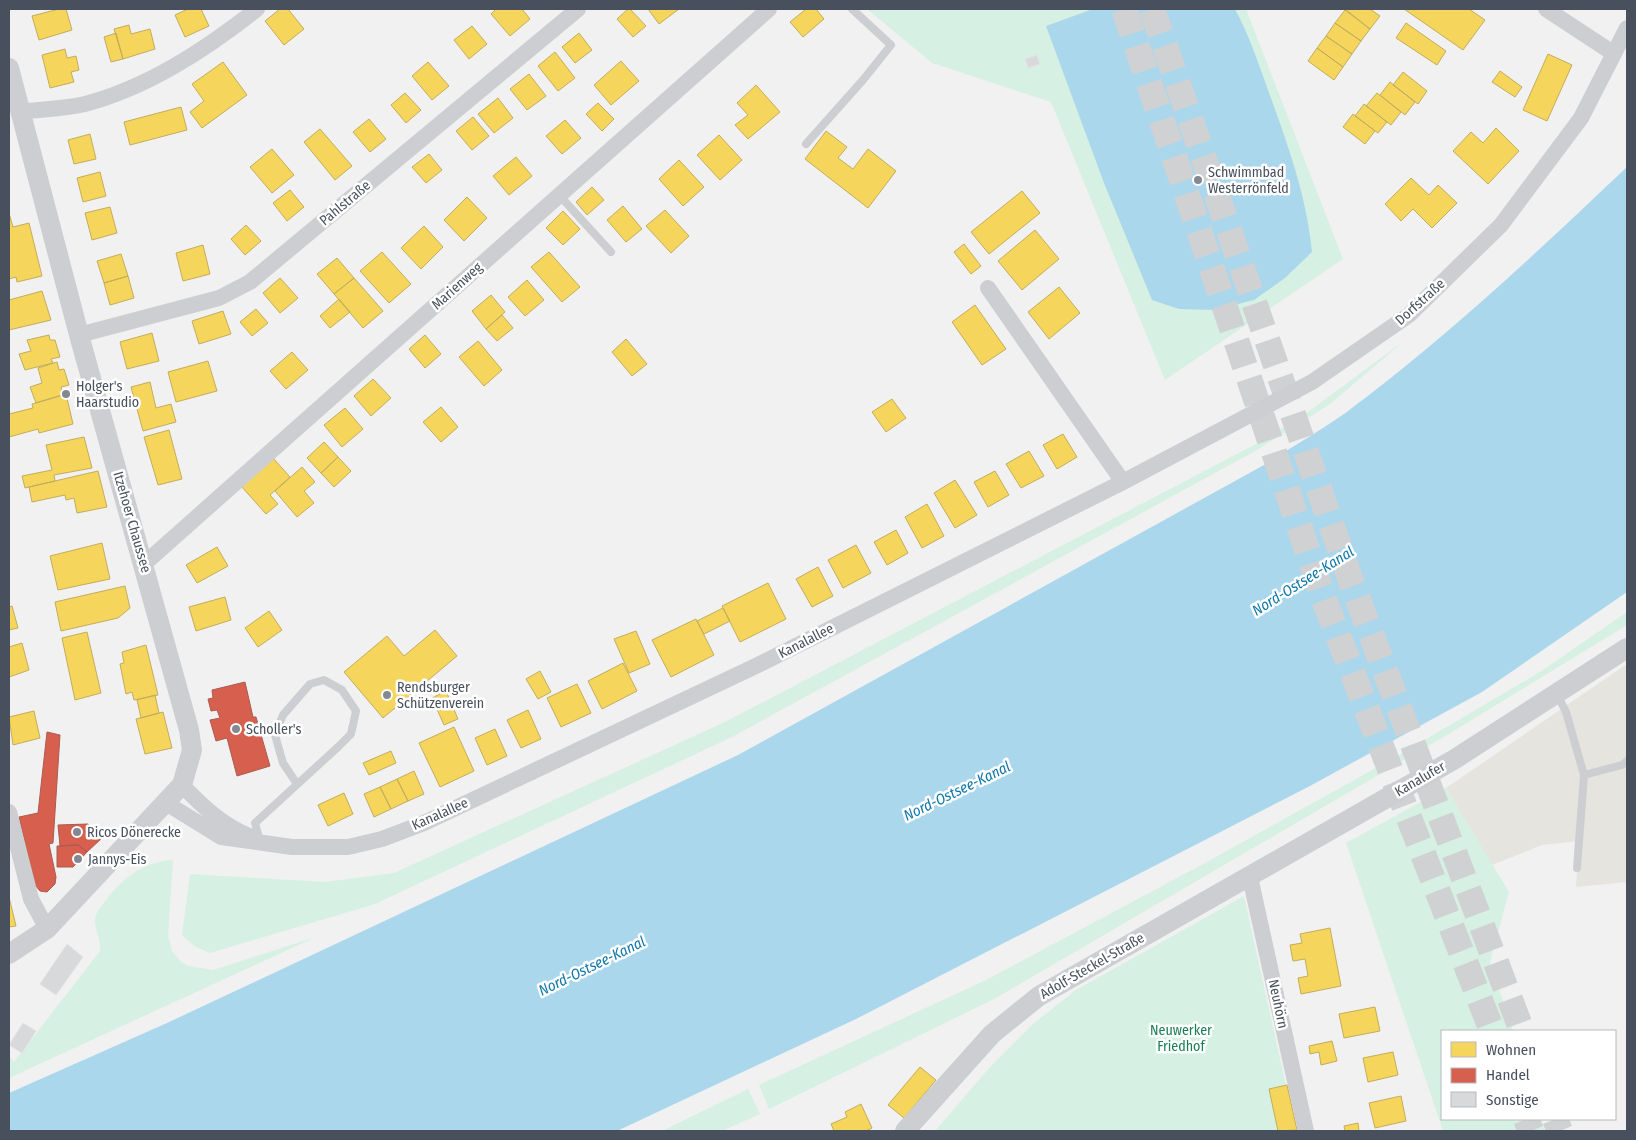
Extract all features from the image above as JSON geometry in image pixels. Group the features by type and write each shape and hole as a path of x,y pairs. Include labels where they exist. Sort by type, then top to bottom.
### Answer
{"street":[{"path":"20,112 84,104 143,83 212,44 257,9"},
{"name":"Pahlstraße","path":"79,335 219,298 250,282 578,9"},
{"name":"Marienweg","path":"144,564 769,9"},
{"path":"1546,9 1613,53"},
{"name":"Dorfstraße","path":"1123,482 1312,382 1409,315 1502,225 1573,130 1627,28"},
{"name":"Itzehoer Chaussee","path":"9,68 79,335 189,730 192,750 182,785 166,803 47,929 9,954"},
{"path":"988,288 1123,482"},
{"name":"Kanalallee","path":"166,803 221,837 292,847 348,847 382,839 424,823 758,666 1123,482"},
{"name":"Kanalufer","path":"1206,901 1456,759 1627,648"},
{"name":"Kanalallee","path":"182,785 202,807 220,820 260,841"},
{"path":"9,812 31,899 47,929"},
{"name":"Neuhörn","path":"1250,877 1306,1131"},
{"name":"Adolf-Steckel-Straße","path":"905,1131 992,1034 1039,996 1206,901"}],"lane":[{"path":"806,144 863,80 891,45 852,9"},
{"path":"559,195 612,252"},
{"path":"260,841 255,823 351,734 356,711 342,690 324,680 310,684 283,715 275,735 283,763 297,784"},
{"path":"1557,693 1566,712 1584,775 1578,868"},
{"path":"1584,775 1622,765 1627,761"}],"shaded area":[{"path":"1627,664 1627,882 1576,887 1579,841 1542,845 1492,865 1446,788"}],"green space":[{"name":"Schwimmbad Westerrönfeld","path":"867,9 1246,9 1343,259 1165,380 1051,102 932,63"},
{"path":"1404,341 1330,404 1257,450 732,737 375,904 210,953 194,946 182,935 190,874 325,882 394,873 725,722 1256,444 1304,415"},
{"path":"1627,612 1627,625 1447,735 994,999 769,1109 759,1085 986,980 1205,863 1399,755 1540,672"},
{"path":"1446,788 1509,892 1490,962 1513,1030 1441,1030 1441,1120 1541,1120 1545,1131 1443,1131 1346,843"},
{"path":"173,860 168,936 172,951 180,961 188,966 213,970 316,937 9,1078 9,1056 14,1062 100,951 95,918 102,905 120,884 135,872 152,864"},
{"name":"Neuwerker Friedhof","path":"1244,896 1296,1131 935,1131 990,1067 1033,1024 1076,990"},
{"path":"748,1089 760,1114 722,1131 662,1131"}],"water":[{"name":"Schwimmbad Westerrönfeld","path":"1093,9 1235,9 1253,49 1289,150 1306,211 1312,252 1285,278 1254,300 1214,310 1179,309 1152,300 1104,183 1046,26"},
{"name":"Nord-Ostsee-Kanal","path":"1627,167 1627,592 1482,692 1308,787 856,1019 617,1131 9,1131 9,1093 167,1023 738,755 1264,465 1344,414 1418,356 1524,263"}],"building: Wohnen":[{"path":"66,9 72,30 39,40 32,16"},
{"path":"188,9 201,9 209,26 185,37 175,15"},
{"path":"280,9 288,9 304,29 284,45 265,21"},
{"path":"496,9 522,9 530,19 510,36 491,14"},
{"path":"628,9 646,26 633,37 617,19"},
{"path":"648,9 679,9 659,24"},
{"path":"806,9 816,9 824,19 803,37 790,22"},
{"path":"1345,9 1370,9 1380,16 1370,29"},
{"path":"1404,9 1469,9 1485,20 1463,50"},
{"path":"1345,10 1370,29 1361,41 1335,23"},
{"path":"1335,23 1361,41 1352,54 1326,36"},
{"path":"1406,23 1446,51 1437,65 1396,38"},
{"path":"129,25 131,34 150,29 155,49 123,59 114,29"},
{"path":"472,26 487,44 469,59 454,40"},
{"path":"116,33 123,59 111,62 104,37"},
{"path":"579,33 592,50 575,63 562,47"},
{"path":"1326,36 1352,54 1343,67 1317,48"},
{"path":"1317,48 1343,67 1334,80 1308,61"},
{"path":"65,49 67,58 76,56 79,70 71,72 74,82 50,88 42,55"},
{"path":"555,52 575,78 558,91 538,66"},
{"path":"1548,54 1572,65 1547,121 1523,110"},
{"path":"621,61 639,81 611,105 594,85"},
{"path":"223,62 247,95 202,128 190,112 204,101 192,84"},
{"path":"428,62 449,86 432,100 412,76"},
{"path":"1500,71 1522,87 1515,97 1492,82"},
{"path":"1403,72 1427,91 1418,104 1393,85"},
{"path":"529,74 546,96 527,110 510,89"},
{"path":"1390,82 1415,102 1405,115 1380,95"},
{"path":"756,85 780,112 748,139 735,125 748,115 737,103"},
{"path":"405,93 421,110 406,123 391,105"},
{"path":"1377,93 1401,112 1391,125 1366,106"},
{"path":"498,98 513,118 494,133 478,114"},
{"path":"598,103 614,119 602,131 586,114"},
{"path":"1364,104 1387,122 1378,133 1355,116"},
{"path":"181,107 187,130 130,145 124,122"},
{"path":"1353,114 1375,131 1365,144 1343,127"},
{"path":"473,117 489,136 472,150 456,131"},
{"path":"369,119 386,139 370,152 353,132"},
{"path":"565,120 581,138 562,154 546,136"},
{"path":"1496,128 1519,151 1488,184 1453,151 1471,132 1483,143"},
{"path":"320,129 352,166 335,180 304,142"},
{"path":"826,131 847,147 838,158 853,169 868,149 896,171 868,208 805,159"},
{"path":"90,134 96,159 74,164 68,140"},
{"path":"719,135 742,160 720,180 697,155"},
{"path":"272,149 294,175 272,193 250,167"},
{"path":"429,154 442,170 426,183 412,167"},
{"path":"516,157 532,176 509,195 493,176"},
{"path":"679,160 704,187 683,206 659,179"},
{"path":"100,172 106,196 83,202 77,178"},
{"path":"1411,178 1429,195 1438,185 1457,203 1432,228 1413,209 1401,221 1385,204"},
{"path":"592,187 604,200 587,215 576,202"},
{"path":"290,190 304,207 287,221 273,203"},
{"path":"1022,191 1040,213 989,254 971,232"},
{"path":"467,197 487,218 464,241 444,220"},
{"path":"623,206 642,229 626,242 607,220"},
{"path":"110,207 117,233 92,240 85,213"},
{"path":"665,210 689,236 671,253 646,226"},
{"path":"563,211 580,229 563,245 546,228"},
{"path":"9,213 13,227 29,223 42,276 17,282 16,277 9,279"},
{"path":"246,225 261,241 245,255 231,239"},
{"path":"424,226 443,247 421,269 401,248"},
{"path":"1035,230 1059,259 1022,290 998,261"},
{"path":"964,244 981,266 971,274 954,252"},
{"path":"203,245 210,274 183,281 176,253"},
{"path":"382,252 411,284 389,303 360,271"},
{"path":"549,252 580,287 562,302 531,267"},
{"path":"121,254 128,276 104,283 97,261"},
{"path":"337,258 354,278 334,294 317,274"},
{"path":"128,276 134,298 110,305 104,283"},
{"path":"280,278 298,298 280,313 263,293"},
{"path":"354,278 383,311 363,328 334,294"},
{"path":"527,280 544,300 525,316 508,297"},
{"path":"1059,287 1080,313 1049,339 1028,312"},
{"path":"42,291 51,320 9,330 9,300"},
{"path":"491,295 505,312 486,329 472,311"},
{"path":"339,299 350,312 330,328 320,316"},
{"path":"975,305 1006,349 982,365 952,322"},
{"path":"256,309 268,323 252,336 240,322"},
{"path":"223,311 231,334 199,344 192,321"},
{"path":"502,315 513,328 497,341 486,329"},
{"path":"152,333 159,361 127,369 120,342"},
{"path":"49,335 50,340 55,340 60,357 51,359 53,363 25,370 19,354 31,351 27,340"},
{"path":"425,335 441,354 425,368 409,349"},
{"path":"626,339 647,364 632,376 612,352"},
{"path":"478,341 502,370 484,386 459,357"},
{"path":"292,352 308,370 286,389 270,371"},
{"path":"208,361 217,391 176,402 168,372"},
{"path":"57,362 59,370 64,369 69,385 61,387 63,395 36,403 30,387 42,383 38,368"},
{"path":"373,379 391,398 371,416 354,396"},
{"path":"150,382 156,408 171,404 176,422 143,431 131,387"},
{"path":"66,394 73,424 39,433 38,429 9,437 9,414 33,408 32,404"},
{"path":"892,399 906,418 886,432 872,412"},
{"path":"441,407 458,427 441,442 423,422"},
{"path":"345,408 363,429 342,447 324,425"},
{"path":"169,430 182,479 158,485 144,437"},
{"path":"1063,434 1077,457 1057,469 1043,445"},
{"path":"84,437 92,468 54,475 55,481 25,488 22,476 52,470 46,445"},
{"path":"324,442 338,457 321,473 307,458"},
{"path":"1029,451 1044,476 1021,488 1006,464"},
{"path":"338,457 351,471 334,487 321,473"},
{"path":"273,458 290,477 270,495 278,504 266,514 241,486"},
{"path":"302,467 315,482 304,491 314,503 297,517 275,491"},
{"path":"98,471 107,507 77,513 74,498 66,500 65,495 32,502 29,487"},
{"path":"995,471 1009,495 988,507 974,482"},
{"path":"955,480 977,515 955,528 934,493"},
{"path":"927,504 944,536 922,548 905,517"},
{"path":"896,530 908,553 887,565 874,542"},
{"path":"102,543 110,579 58,590 50,556"},
{"path":"856,545 871,573 843,588 828,560"},
{"path":"217,547 228,566 197,583 186,565"},
{"path":"818,567 833,596 812,607 796,579"},
{"path":"768,583 786,619 740,642 722,606"},
{"path":"125,586 130,608 118,618 61,631 55,602"},
{"path":"225,597 231,620 196,631 189,607"},
{"path":"12,606 18,628 9,630 9,607"},
{"path":"723,608 730,621 704,634 697,621"},
{"path":"269,611 282,630 258,647 245,628"},
{"path":"696,619 714,655 671,677 652,640"},
{"name":"Rendsburger Schützenverein","path":"435,630 457,656 383,718 344,672 387,636 404,656"},
{"path":"636,631 650,664 629,673 614,639"},
{"path":"87,632 101,693 75,700 62,638"},
{"path":"22,643 29,670 9,677 9,647"},
{"path":"146,645 158,695 134,700 132,692 126,694 120,664 124,663 122,652"},
{"path":"623,663 637,691 602,709 588,681"},
{"path":"540,671 551,692 538,699 526,679"},
{"path":"577,684 591,713 561,727 547,698"},
{"path":"446,691 458,719 444,725 432,698"},
{"path":"155,695 159,713 141,718 137,700"},
{"path":"528,710 541,739 521,748 507,720"},
{"path":"34,711 40,738 13,745 9,717"},
{"path":"163,712 172,748 145,754 136,719"},
{"path":"454,727 474,771 440,787 419,743"},
{"path":"495,729 507,756 487,765 475,738"},
{"path":"391,751 396,763 369,775 363,763"},
{"path":"414,771 424,794 408,801 397,779"},
{"path":"397,779 408,801 391,809 380,787"},
{"path":"380,787 391,809 374,817 364,794"},
{"path":"344,793 353,814 328,826 318,805"},
{"path":"9,897 16,926 9,927"},
{"path":"1330,928 1341,986 1301,994 1298,978 1308,976 1305,959 1293,961 1290,945 1302,943 1300,934"},
{"path":"1375,1007 1380,1031 1344,1038 1339,1014"},
{"path":"1332,1041 1337,1061 1321,1065 1319,1052 1310,1054 1309,1046"},
{"path":"1393,1052 1398,1075 1368,1082 1363,1058"},
{"path":"920,1067 936,1080 904,1118 888,1105"},
{"path":"1287,1085 1297,1130 1278,1131 1269,1089"},
{"path":"1401,1096 1406,1121 1375,1128 1369,1103"},
{"path":"861,1104 872,1128 866,1131 834,1131 831,1124 847,1117 845,1112"},
{"path":"1358,1123 1359,1131 1345,1131 1344,1126"}],"building: Handel":[{"name":"Scholler's","path":"245,682 253,717 256,717 270,766 237,776 227,738 216,741 210,720 220,718 217,710 211,711 208,699 213,698 212,690"},
{"path":"47,732 60,735 53,843 49,844 56,877 55,884 47,892 40,891 35,885 19,817 38,813"},
{"name":"Ricos Dönerecke","path":"88,824 102,838 87,852 78,845 60,846 58,825"},
{"path":"78,845 87,852 73,867 57,867 57,846"}],"building: Sonstige":[{"path":"1037,55 1040,64 1028,68 1025,59"},
{"path":"67,944 83,957 56,995 40,984"},
{"path":"23,1023 36,1031 22,1053 9,1045"}],"tunnel":[{"path":"1124,9 1323,597 1492,1030"},
{"path":"1152,9 1352,584 1522,1030"},
{"path":"1526,1120 1531,1131"},
{"path":"1555,1120 1560,1131"}],"place":[{"name":"Schwimmbad Westerrönfeld","path":"1198,180"},
{"name":"Holger's Haarstudio","path":"66,394"},
{"name":"Rendsburger Schützenverein","path":"387,695"},
{"name":"Scholler's","path":"236,729"},
{"name":"Ricos Dönerecke","path":"77,832"},
{"name":"Jannys-Eis","path":"78,859"}]}
